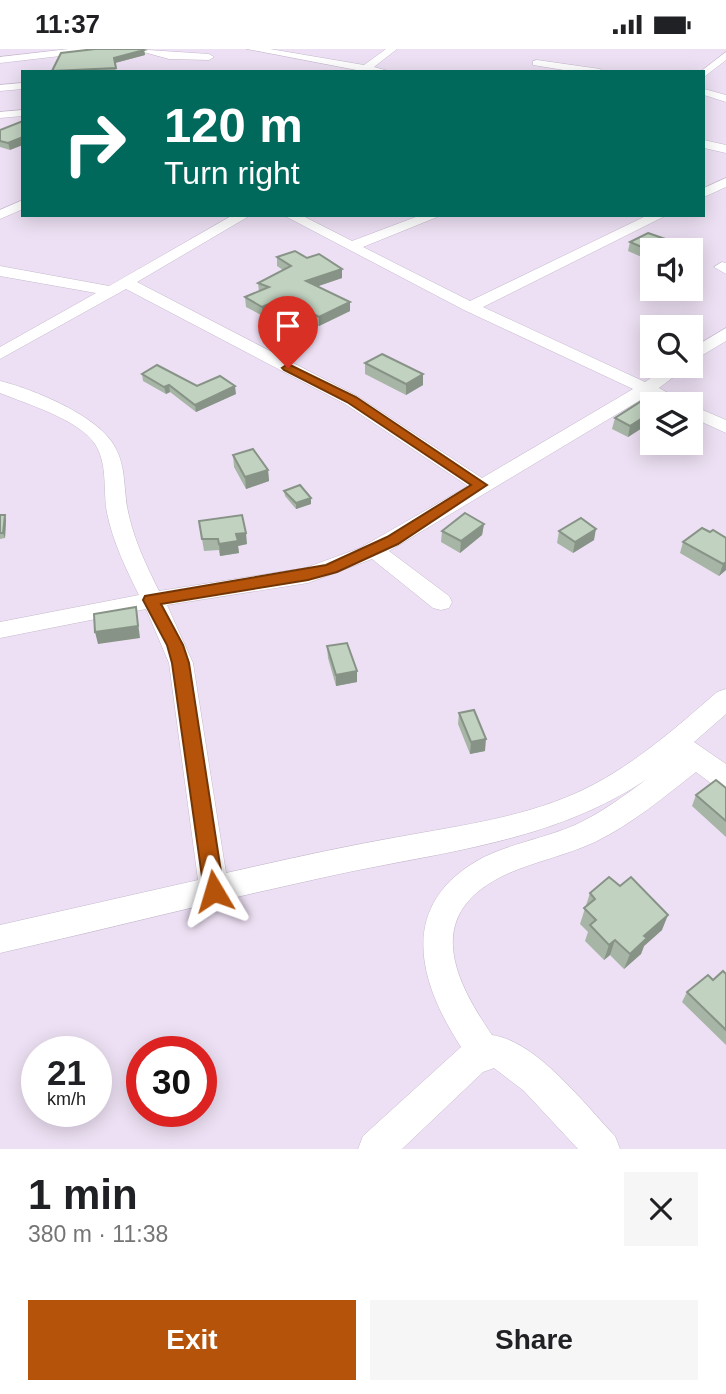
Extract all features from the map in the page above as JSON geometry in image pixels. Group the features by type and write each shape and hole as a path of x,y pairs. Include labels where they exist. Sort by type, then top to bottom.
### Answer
{"street":[{"path":"0,60 95,49"},
{"path":"138,49 169,56 213,55 191,66"},
{"path":"252,49 376,70"},
{"path":"366,68 392,49"},
{"path":"705,73 726,55"},
{"path":"528,70 548,56"},
{"path":"537,63 586,70"},
{"path":"0,88 21,86"},
{"path":"705,92 726,99"},
{"path":"705,144 726,149"},
{"path":"705,192 726,182"},
{"path":"705,193 726,199"},
{"path":"0,215 21,205"},
{"path":"0,354 240,217"},
{"path":"294,217 470,307 653,392"},
{"path":"351,246 430,217"},
{"path":"470,307 656,217"},
{"path":"0,271 120,287 351,400 480,485"},
{"path":"703,349 726,333"},
{"path":"0,630 150,600 308,575 374,550 662,378"},
{"path":"0,386 88,428 104,443 110,456 122,530 150,600 175,645 181,663 214,891"},
{"path":"703,416 726,427"},
{"path":"374,550 440,602"},
{"path":"485,1053 461,1020 444,982 435,949 440,915 472,878 495,866 588,831 641,798 686,750 726,699"},
{"path":"0,939 373,854 516,826 579,805 686,750"},
{"path":"686,750 726,779"},
{"path":"376,1149 464,1066 485,1053 496,1052 516,1061 602,1149"}],"building":[{"path":"95,49 144,50 114,58 116,68 52,70 61,53"},
{"path":"21,122 21,138 8,143 0,141 0,130"},
{"path":"648,233 663,238 640,238 640,246 630,242"},
{"path":"295,251 307,258 319,254 342,269 306,281 350,302 319,317 283,298 262,307 245,297 269,287 258,283 291,266 277,257"},
{"path":"382,354 423,374 406,384 365,363"},
{"path":"157,365 197,386 220,376 235,386 195,405 169,385 164,387 142,374"},
{"path":"640,402 640,419 630,426 615,418"},
{"path":"253,449 268,470 245,477 233,455"},
{"path":"300,485 311,498 296,503 284,491"},
{"path":"465,513 484,524 461,541 442,531"},
{"path":"0,515 5,515 3,533 0,533"},
{"path":"242,515 246,533 236,534 238,541 219,544 218,539 202,539 199,521"},
{"path":"581,518 596,529 575,542 559,531"},
{"path":"702,528 710,532 713,530 726,538 726,562 723,564 683,542"},
{"path":"136,607 138,626 95,632 94,614"},
{"path":"347,643 357,671 336,675 327,646"},
{"path":"474,710 486,739 471,742 459,713"},
{"path":"716,780 726,788 726,821 696,795"},
{"path":"609,877 620,886 631,877 668,915 644,936 647,938 630,954 615,940 609,945 590,925 596,920 584,908 595,899 590,893"},
{"path":"723,971 726,974 726,1030 687,992 708,975 713,980"}],"route":[{"path":"214,891 181,663 175,645 150,600 308,575 331,568 392,540 480,485 351,400 288,368"}]}
